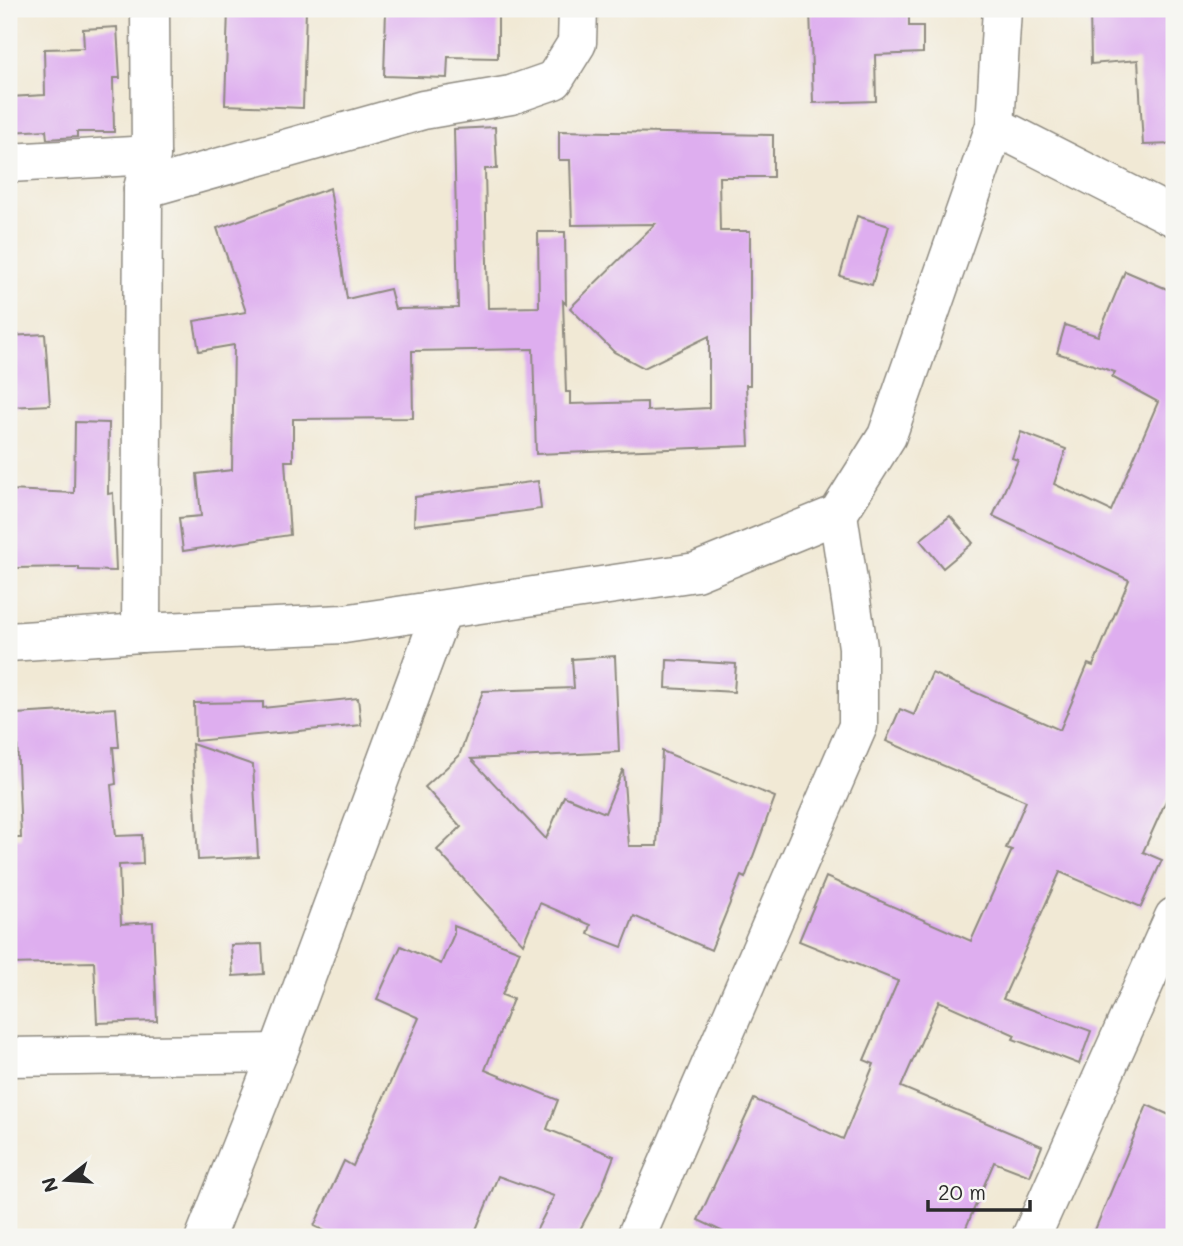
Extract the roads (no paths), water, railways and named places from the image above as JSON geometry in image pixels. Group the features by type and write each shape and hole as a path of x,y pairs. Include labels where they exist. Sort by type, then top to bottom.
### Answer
{"street":[{"path":"141,633 150,9"},
{"path":"9,163 147,172 423,110 511,95 554,80 577,43 578,9"},
{"path":"9,642 344,624 696,572 838,514 887,436 995,126 1002,9"},
{"path":"995,126 1174,217"},
{"path":"636,1237 858,726 858,648 838,514"},
{"path":"205,1237 278,1053 442,611"},
{"path":"1031,1237 1159,988 1174,917"},
{"path":"9,1057 278,1053"}]}
